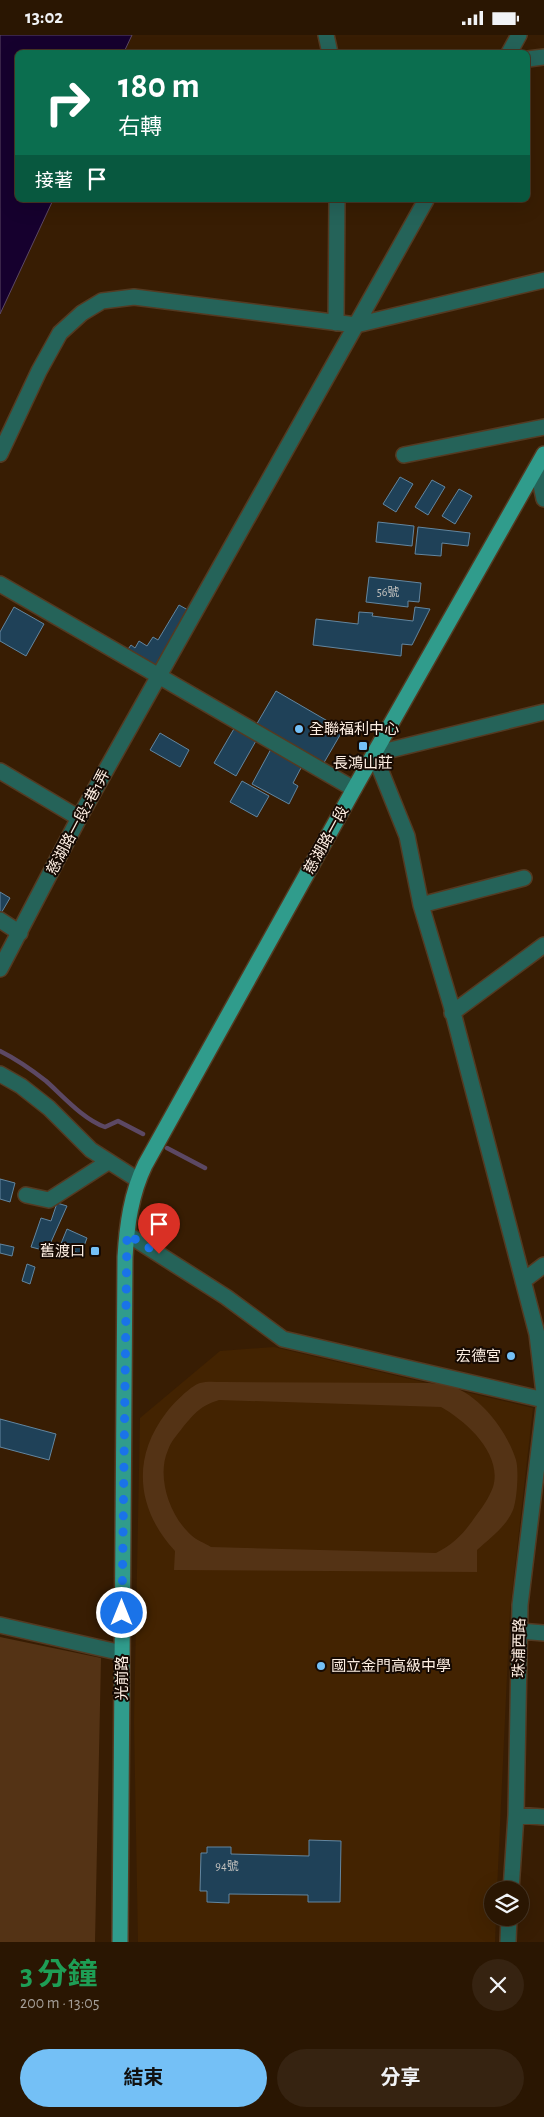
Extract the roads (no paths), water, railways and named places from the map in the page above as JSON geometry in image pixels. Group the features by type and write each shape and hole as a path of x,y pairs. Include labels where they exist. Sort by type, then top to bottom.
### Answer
{"main road":[{"name":"慈湖路一段","path":"127,1234 138,1180 354,789 540,461"},
{"name":"光前路","path":"120,1942 127,1234"}],"street":[{"path":"326,35 329,50"},
{"path":"511,50 519,35"},
{"path":"530,59 544,57"},
{"path":"336,323 337,202"},
{"name":"慈湖路一段2巷1弄","path":"0,969 79,818 425,202"},
{"path":"0,454 39,371 60,333 82,313 102,301 134,297 356,325 544,280"},
{"path":"404,455 544,427"},
{"path":"540,461 544,499"},
{"path":"0,584 354,789"},
{"path":"544,712 374,754 407,835 421,905 452,1013 537,1334 544,1393"},
{"path":"0,771 79,818"},
{"path":"421,905 524,878"},
{"path":"0,920 20,933"},
{"path":"452,1013 544,945"},
{"path":"0,1074 38,1099 61,1119 82,1143 108,1162 138,1180"},
{"path":"26,1195 49,1200 108,1162"},
{"path":"127,1234 226,1297 283,1339 544,1400"},
{"path":"523,1281 544,1265"},
{"name":"珠浦西路","path":"512,1881 516,1815 520,1605 544,1408"},
{"path":"0,1625 122,1653"},
{"path":"520,1631 544,1633"},
{"path":"516,1815 544,1817"},
{"path":"508,1942 509,1926"}],"waterway":[{"path":"0,1051 41,1077 89,1119 105,1127 118,1121 143,1134"},
{"path":"167,1148 205,1168"}],"place":[{"name":"全聯福利中心","path":"299,729"},
{"name":"長鴻山莊","path":"363,746"},
{"name":"舊渡口","path":"95,1251"},
{"name":"宏德宮","path":"511,1356"},
{"name":"國立金門高級中學","path":"321,1666"}]}
